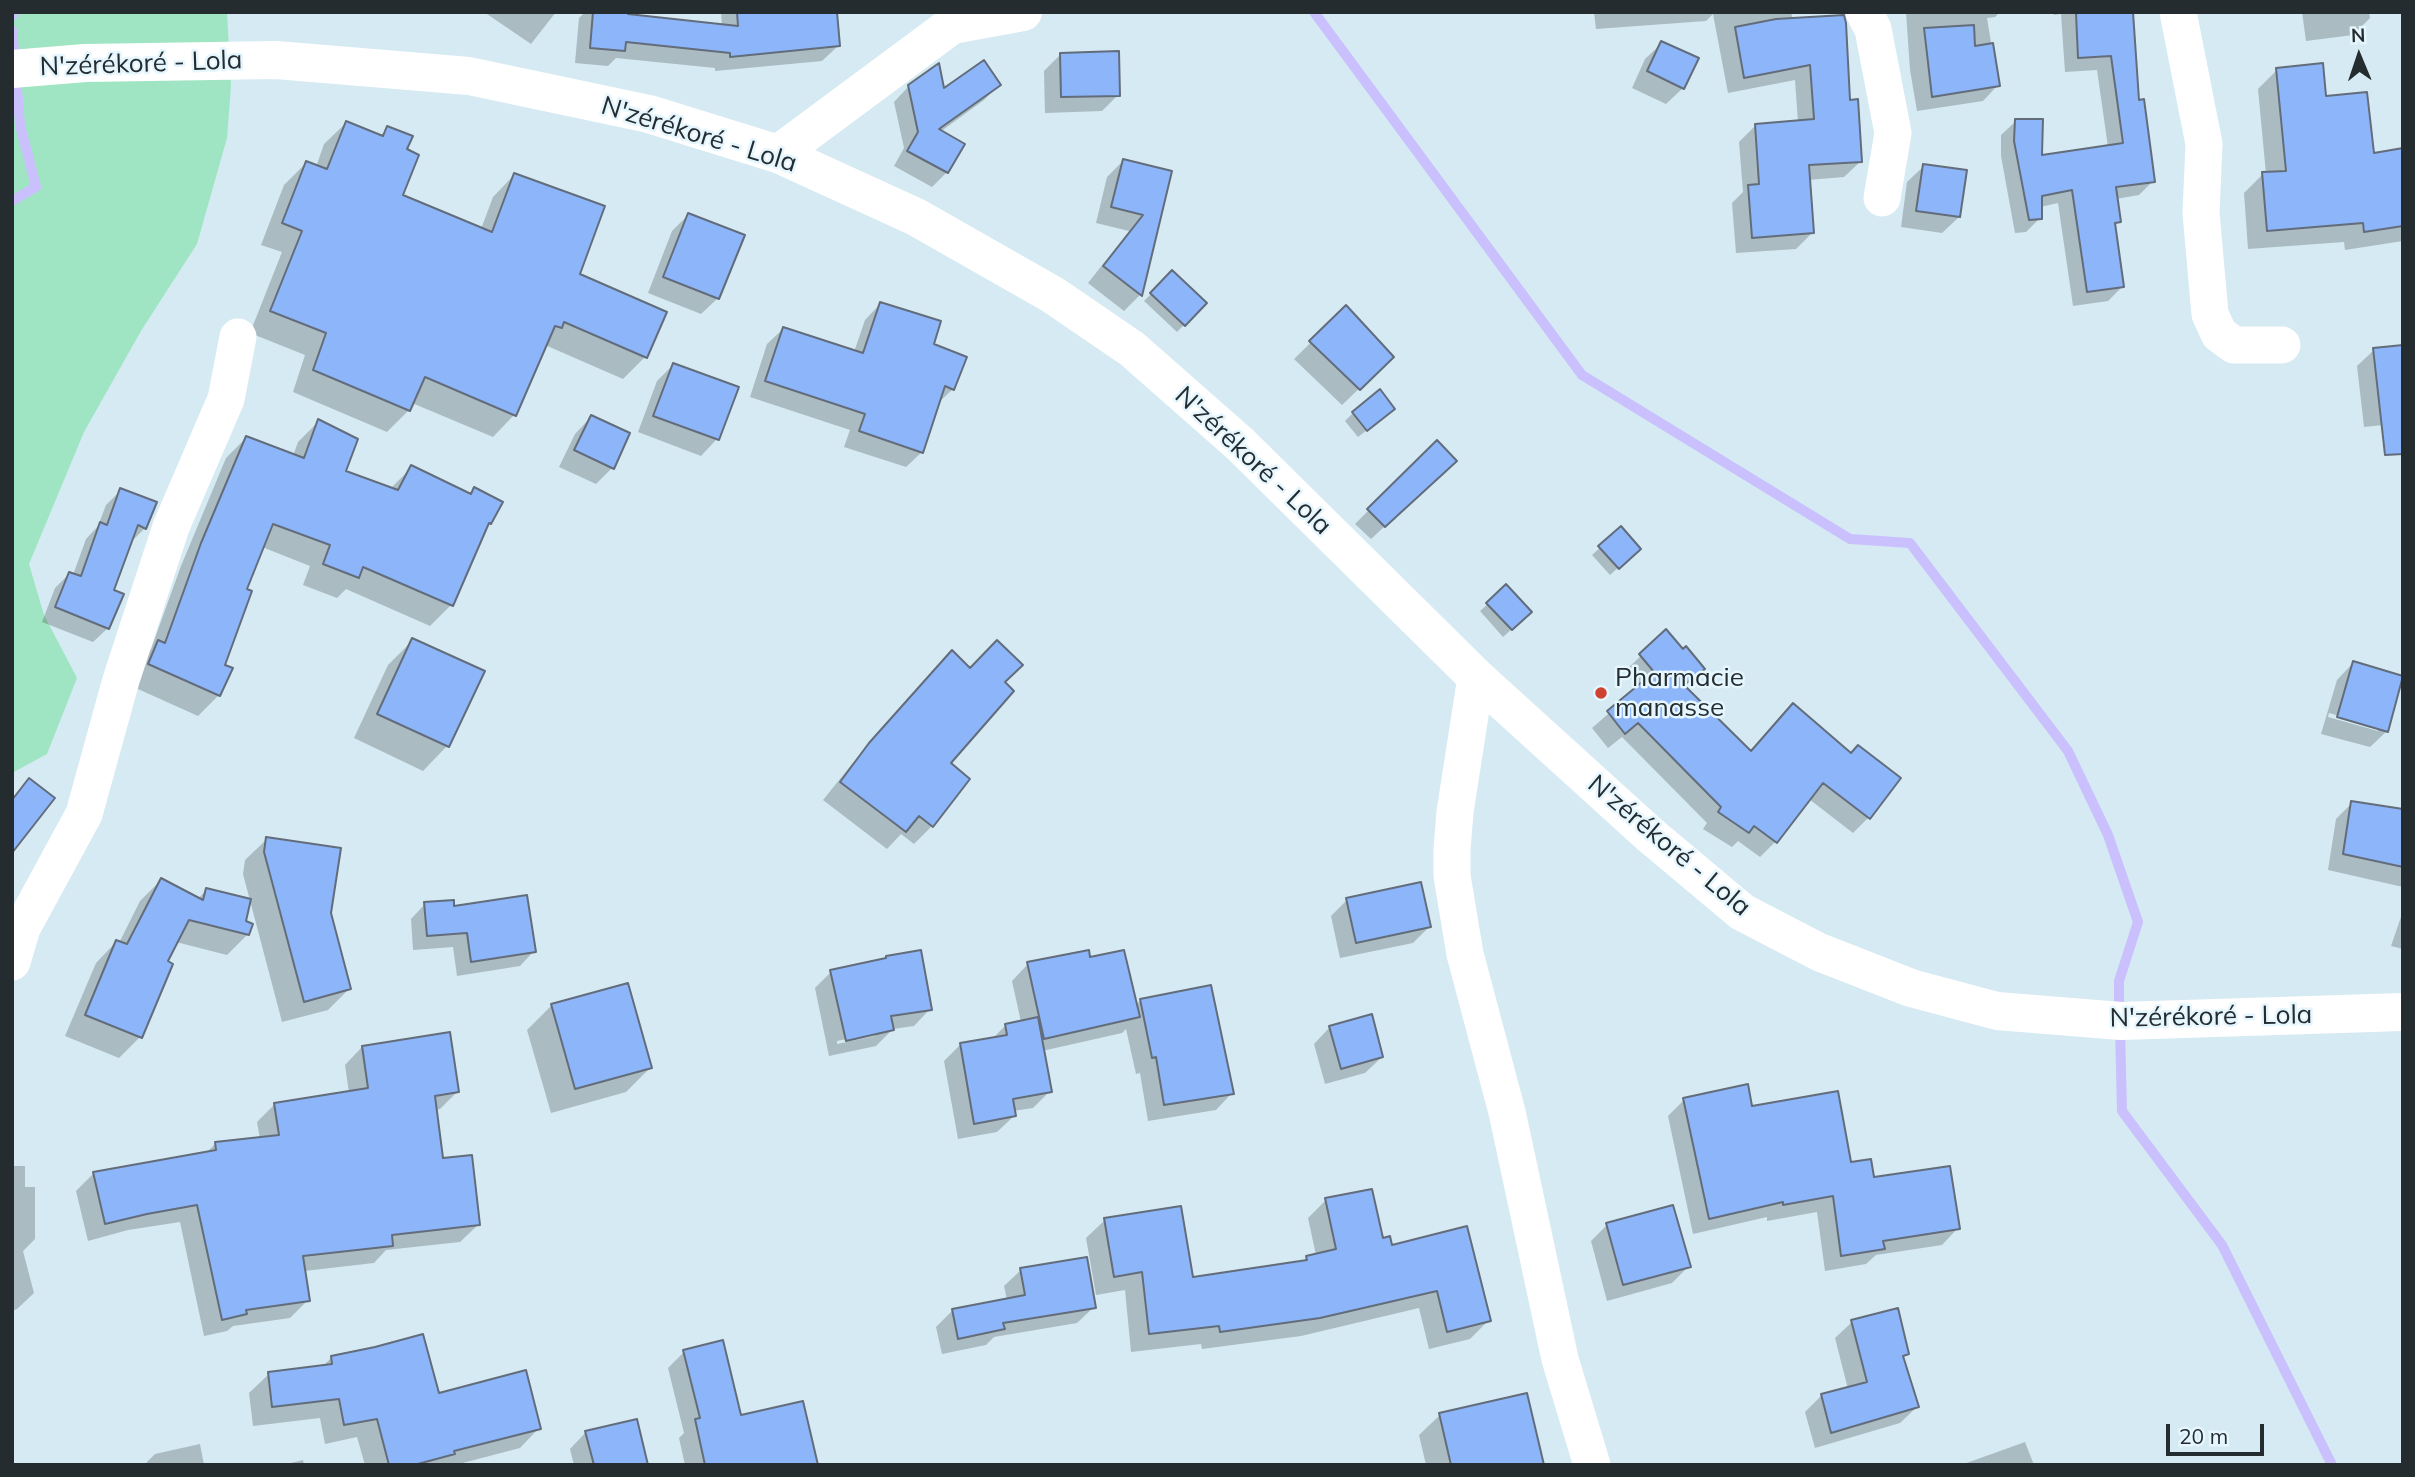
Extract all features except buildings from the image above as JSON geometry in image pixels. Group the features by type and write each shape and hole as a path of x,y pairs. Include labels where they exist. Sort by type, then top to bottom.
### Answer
{"main road":[{"path":"778,154 952,25 1023,12"},
{"name":"N'zérékoré - Lola","path":"24,68 85,63 276,60 469,76 649,114 778,154 916,217 1053,295 1132,349 1240,444 1476,677 1649,834 1742,912 1819,952 1911,988 1997,1012 2121,1021 2403,1012"}],"street":[{"path":"1864,12 1873,29 1893,133 1882,198"},
{"path":"2178,12 2204,144 2201,213 2210,314 2219,334 2234,345 2282,345"},
{"path":"12,962 22,928 83,814 121,680 171,527 226,399 238,337"},
{"path":"1476,677 1455,812 1452,876 1465,954 1507,1112 1560,1359 1592,1465"}],"green space":[{"path":"12,12 227,12 231,86 227,138 197,244 141,331 84,432 29,564 44,615 77,678 47,754 12,773"}],"waterway":[{"path":"12,16 14,12"},
{"path":"1314,12 1582,375 1850,539 1910,543 2068,751 2108,835 2138,922 2119,981 2119,1013"},
{"path":"12,30 15,61"},
{"path":"12,201 36,187 20,125 16,76"},
{"path":"2120,1028 2122,1111 2222,1245 2332,1465"}],"place":[{"name":"Pharmacie manasse","path":"1601,693"}]}
